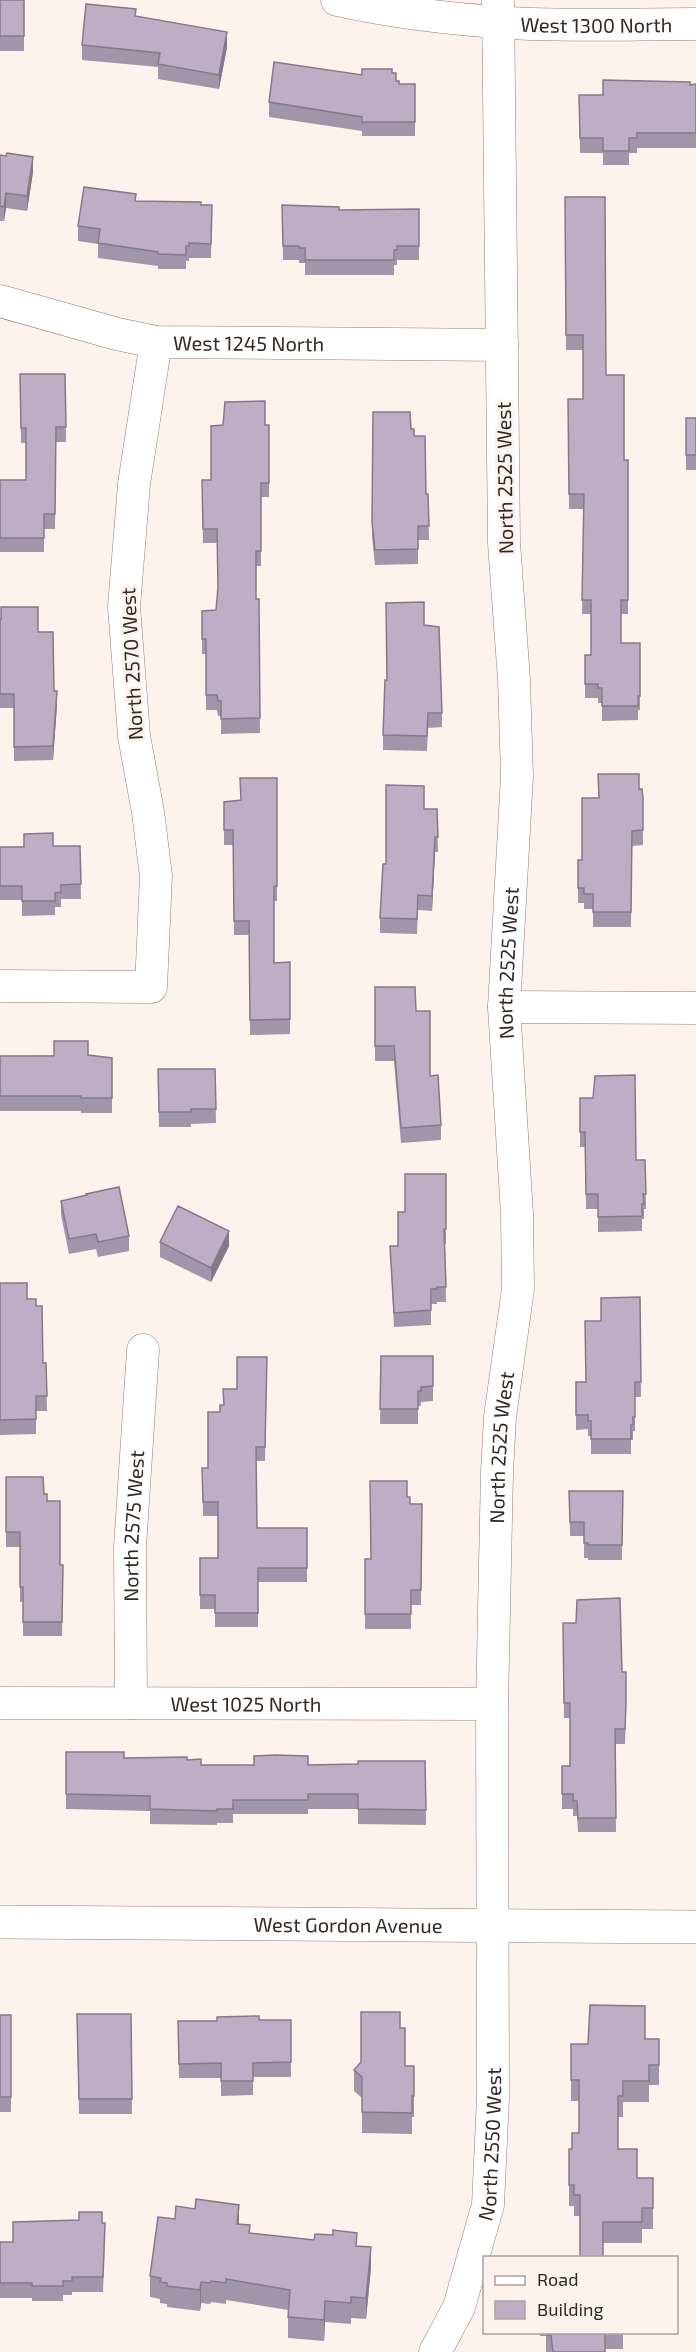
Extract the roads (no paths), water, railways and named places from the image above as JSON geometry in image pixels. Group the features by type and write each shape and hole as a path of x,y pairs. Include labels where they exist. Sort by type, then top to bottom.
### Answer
{"main road":[{"name":"West Gordon Avenue","path":"0,1922 696,1927"}],"street":[{"name":"West 1300 North","path":"337,0 371,7 498,11 532,24 696,24"},
{"name":"North 2525 West","path":"492,1926 492,1704 497,1472 500,1417 518,1289 517,1214 504,1007 517,776 514,680 504,543 498,11"},
{"name":"West 1245 North","path":"0,302 117,334 156,342 502,345"},
{"name":"North 2570 West","path":"0,986 151,987 156,876 148,812 134,736 124,607 134,484 156,342"},
{"path":"504,1007 674,1006 696,1008"},
{"name":"North 2575 West","path":"131,1703 130,1547 143,1350"},
{"name":"West 1025 North","path":"0,1703 492,1704"},
{"name":"North 2550 West","path":"435,2352 459,2307 488,2205 493,2097 492,1926"}]}
